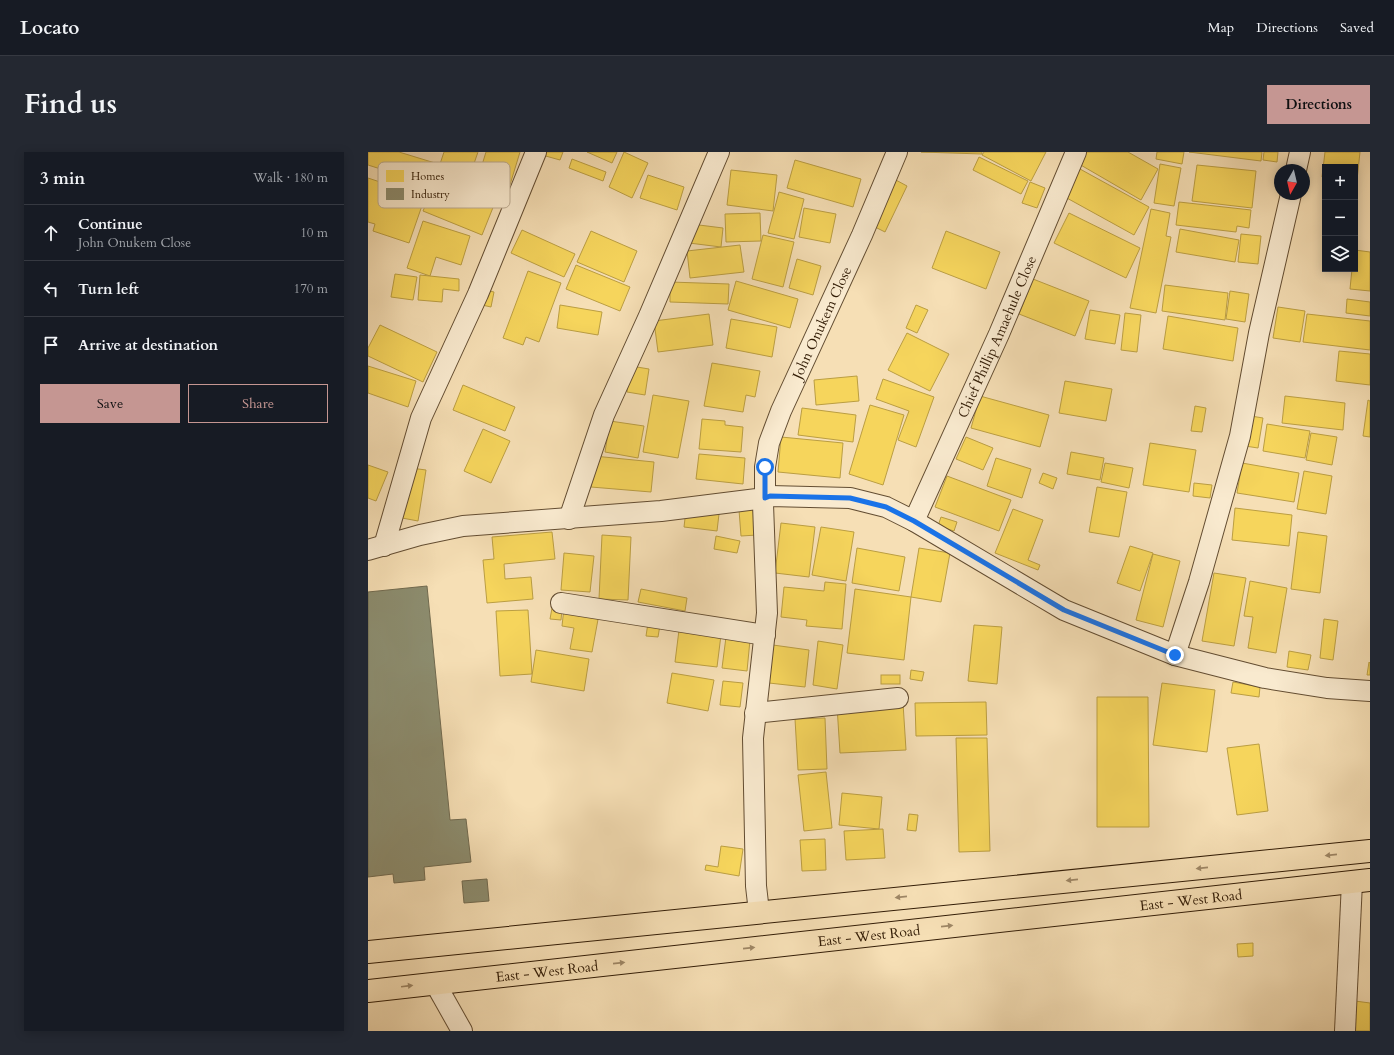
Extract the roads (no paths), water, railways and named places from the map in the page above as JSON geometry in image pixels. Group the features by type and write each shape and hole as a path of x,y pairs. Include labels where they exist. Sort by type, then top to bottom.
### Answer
{"main road":[{"path":"368,952 1370,851"},
{"name":"East - West Road","path":"368,991 1361,881"}],"street":[{"path":"376,548 422,418 478,294 536,152"},
{"path":"569,520 604,415 649,316 719,152"},
{"name":"John Onukem Close","path":"759,912 756,886 752,738 767,613 763,504 765,498 765,467 769,444 776,424 862,235 897,152"},
{"name":"Chief Phillip Amaehule Close","path":"914,521 999,334 1076,152"},
{"path":"1297,164 1300,152"},
{"path":"1175,655 1199,582 1240,436 1259,333 1290,200"},
{"path":"376,548 420,535 462,526 569,520 661,511 765,498 770,496 850,498 886,507 914,521 1064,610 1175,655 1265,678 1327,688 1370,691"},
{"path":"560,603 765,635"},
{"path":"755,713 898,698"},
{"path":"1345,1031 1361,881"},
{"path":"435,983 462,1031"}]}
